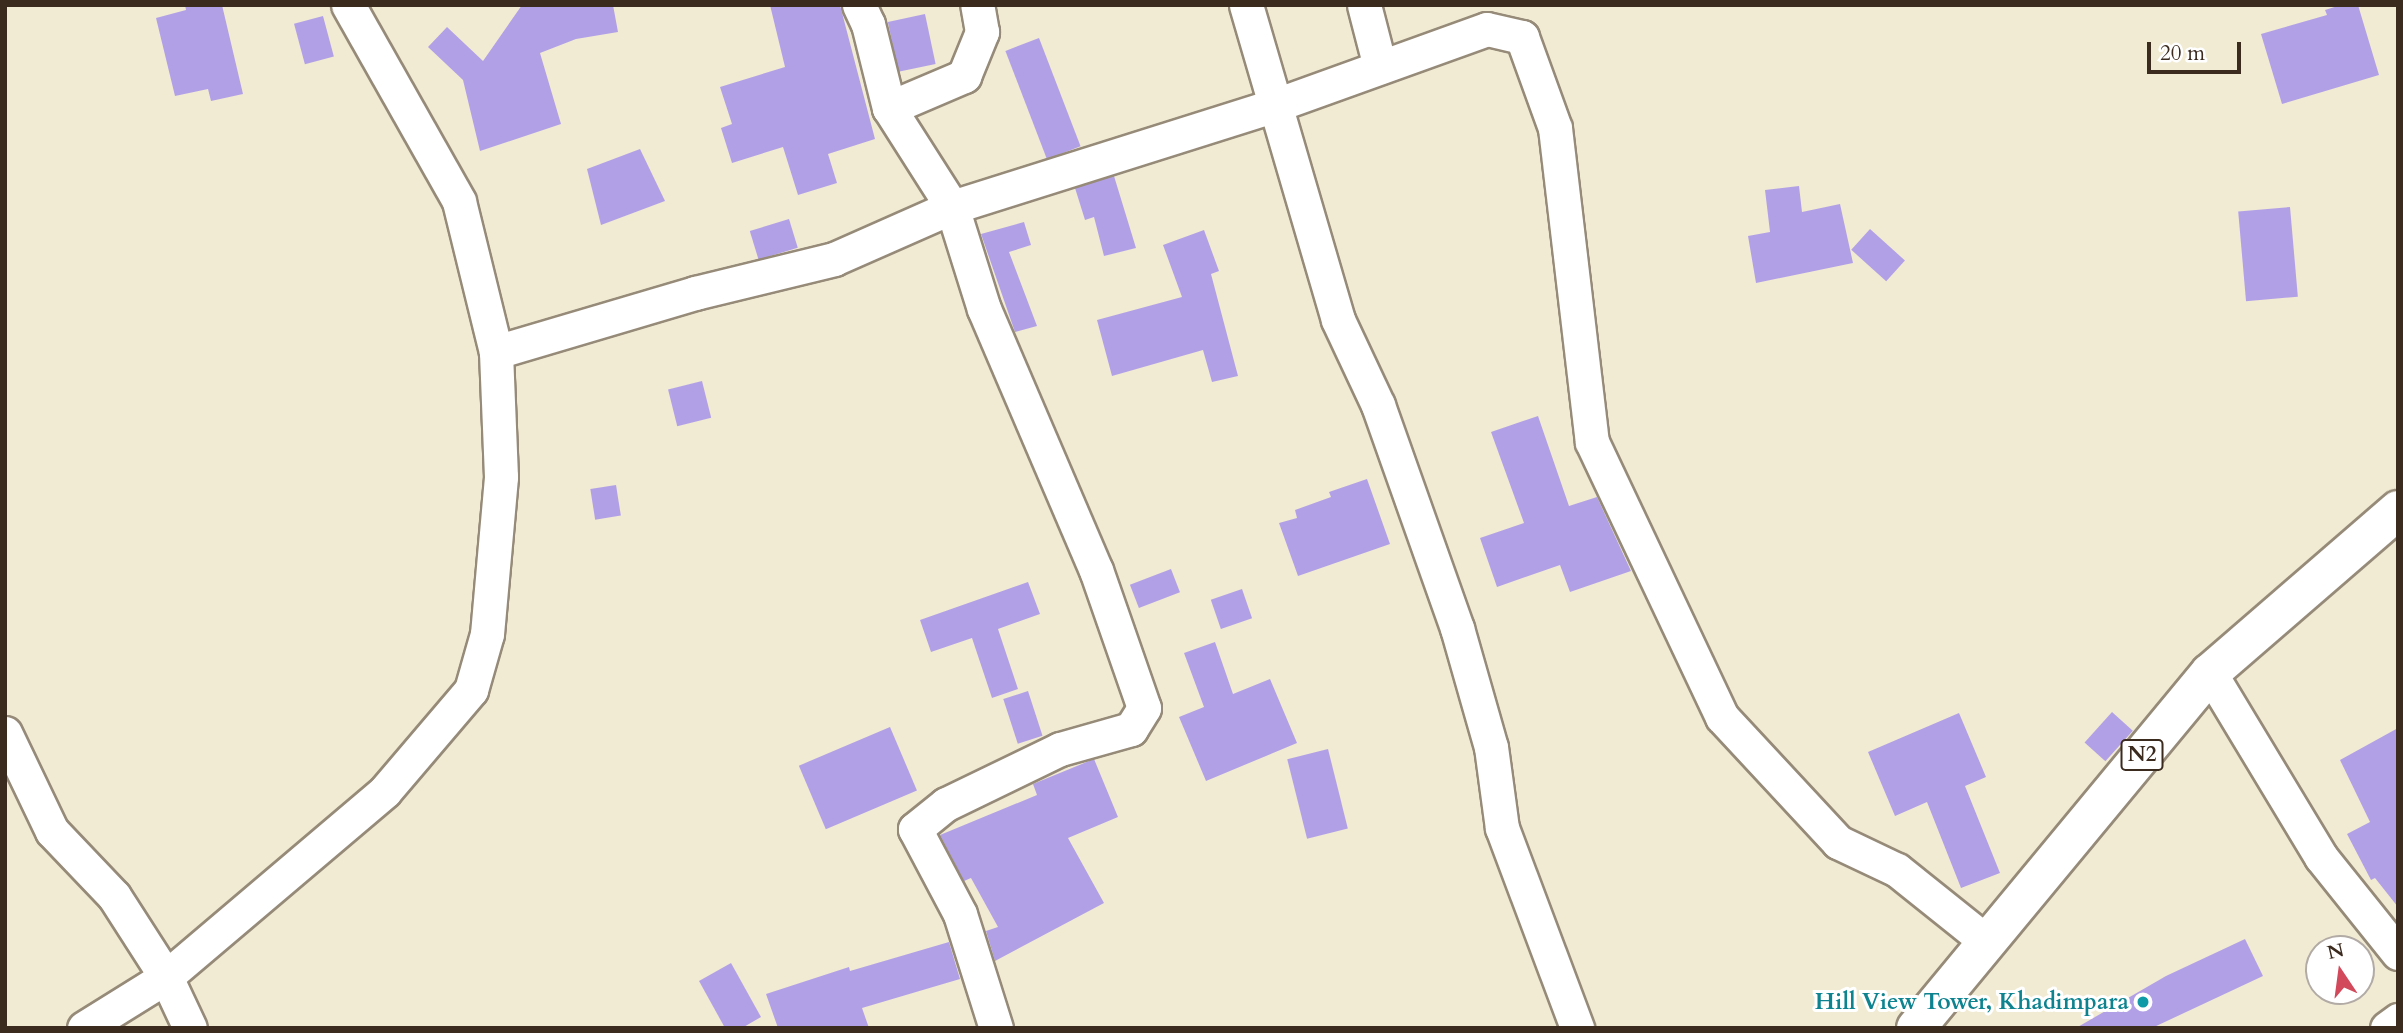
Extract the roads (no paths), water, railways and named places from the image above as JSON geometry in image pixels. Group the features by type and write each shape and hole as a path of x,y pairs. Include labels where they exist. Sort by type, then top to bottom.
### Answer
{"highway":[{"name":"N2","path":"1916,1028 2210,673 2398,510"}],"street":[{"path":"84,1028 166,977 384,791 471,690 487,634 501,477 496,352 458,201 348,5"},
{"path":"859,5 868,24 889,108 952,207 984,309 1096,570 1144,708 1131,729 1060,749 946,804 915,829 960,914 996,1028"},
{"path":"889,108 964,76 982,32 977,5"},
{"path":"1246,5 1273,106 1338,320 1378,405 1457,628 1491,747 1502,828 1577,1028"},
{"path":"1364,5 1380,67"},
{"path":"496,352 695,293 834,259 952,207 1273,106 1487,29 1522,37 1555,128 1592,442 1722,717 1838,842 1897,870 1987,942"},
{"path":"2210,673 2321,857 2398,953"},
{"path":"5,733 52,831 114,896 166,977 190,1028"},
{"path":"2387,1028 2398,1020"}],"place":[{"name":"Hill View Tower, Khadimpara","path":"2143,1002"}]}
